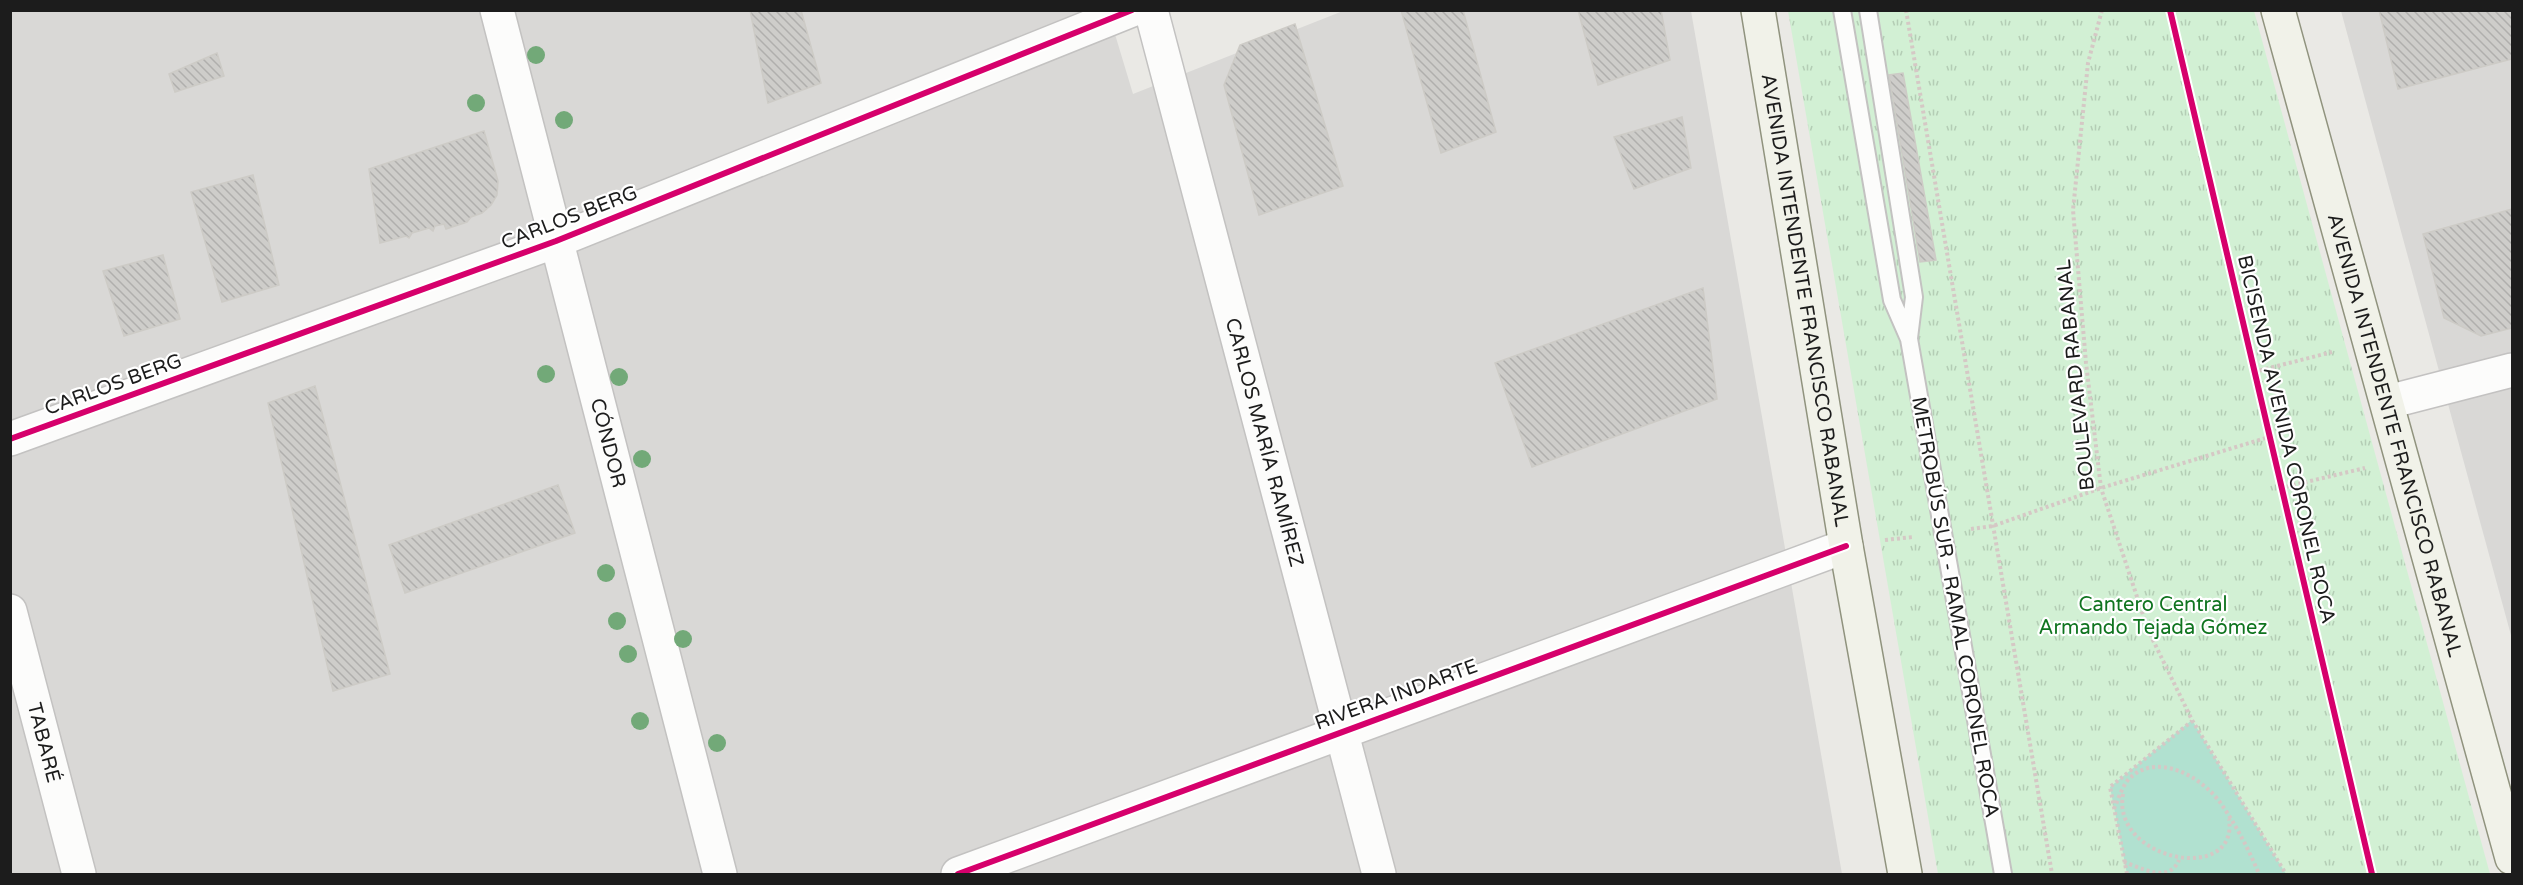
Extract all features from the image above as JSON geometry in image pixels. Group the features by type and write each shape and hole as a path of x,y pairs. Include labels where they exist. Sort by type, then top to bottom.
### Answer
{"main road":[{"name":"AVENIDA INTENDENTE FRANCISCO RABANAL","path":"1758,10 1846,546 1905,874"},
{"name":"AVENIDA INTENDENTE FRANCISCO RABANAL","path":"2278,10 2404,458 2512,858"}],"street":[{"name":"CÓNDOR","path":"497,10 720,874"},
{"name":"CARLOS BERG","path":"10,439 556,241 1132,10"},
{"name":"CARLOS MARÍA RAMÍREZ","path":"1151,10 1379,874"},
{"path":"2388,402 2512,370"},
{"name":"RIVERA INDARTE","path":"958,874 1846,546"},
{"name":"TABARÉ","path":"10,611 79,874"}],"lane":[{"name":"METROBÚS SUR - RAMAL CORONEL ROCA","path":"1842,10 1892,300 1909,339 2003,874"},
{"name":"METROBÚS SUR - RAMAL CORONEL ROCA","path":"1868,10 1914,297 1909,339"}],"path":[{"path":"1906,10 2052,874"},
{"path":"2254,372 2371,342"},
{"path":"1846,546 1993,526 2101,488 2269,437"},
{"path":"2282,488 2404,458"},
{"path":"2127,874 2110,787 2192,720"},
{"path":"2114,809 2127,782 2138,771 2152,766 2182,772 2212,793 2228,816 2259,874"},
{"path":"2127,782 2122,797 2123,812 2128,828"},
{"path":"2116,818 2140,842 2159,853 2179,860 2197,861 2214,856 2225,847 2230,831 2228,816"},
{"path":"2124,862 2158,873 2168,873 2176,867 2179,860"}],"shaded area":[{"path":"10,11 1108,11 1133,94 1343,11 1691,11 1842,874 11,874"},
{"path":"2341,11 2512,11 2512,639"}],"green space":[{"name":"Cantero Central Armando Tejada Gómez","path":"1788,11 2254,11 2490,874 1938,874"},
{"path":"2192,720 2286,874 2127,874 2110,787"}],"building":[{"path":"750,10 801,10 821,83 768,103"},
{"path":"1401,10 1463,10 1496,132 1441,153"},
{"path":"1578,10 1661,10 1670,60 1598,85"},
{"path":"2379,10 2512,10 2512,59 2398,89"},
{"path":"1295,24 1343,186 1259,215 1224,85 1240,45"},
{"path":"217,53 224,76 175,92 169,74"},
{"path":"1903,73 1936,260 1920,262 1889,75"},
{"path":"1682,117 1691,168 1634,189 1614,137"},
{"path":"484,131 498,181 497,195 491,205 467,222 446,229 444,224 435,226 433,231 429,228 412,233 409,238 406,236 380,243 369,169"},
{"path":"253,175 279,285 222,302 191,192"},
{"path":"2512,209 2512,328 2481,336 2444,318 2423,234"},
{"path":"163,255 180,319 124,336 103,271"},
{"path":"1703,288 1717,399 1532,467 1495,363"},
{"path":"315,386 390,674 333,691 268,403"},
{"path":"558,485 575,533 405,593 389,545"}],"cycle path":[{"path":"10,439 556,241 1132,10"},
{"name":"BICISENDA AVENIDA CORONEL ROCA","path":"2170,10 2372,874"},
{"path":"958,874 1846,546"}]}
